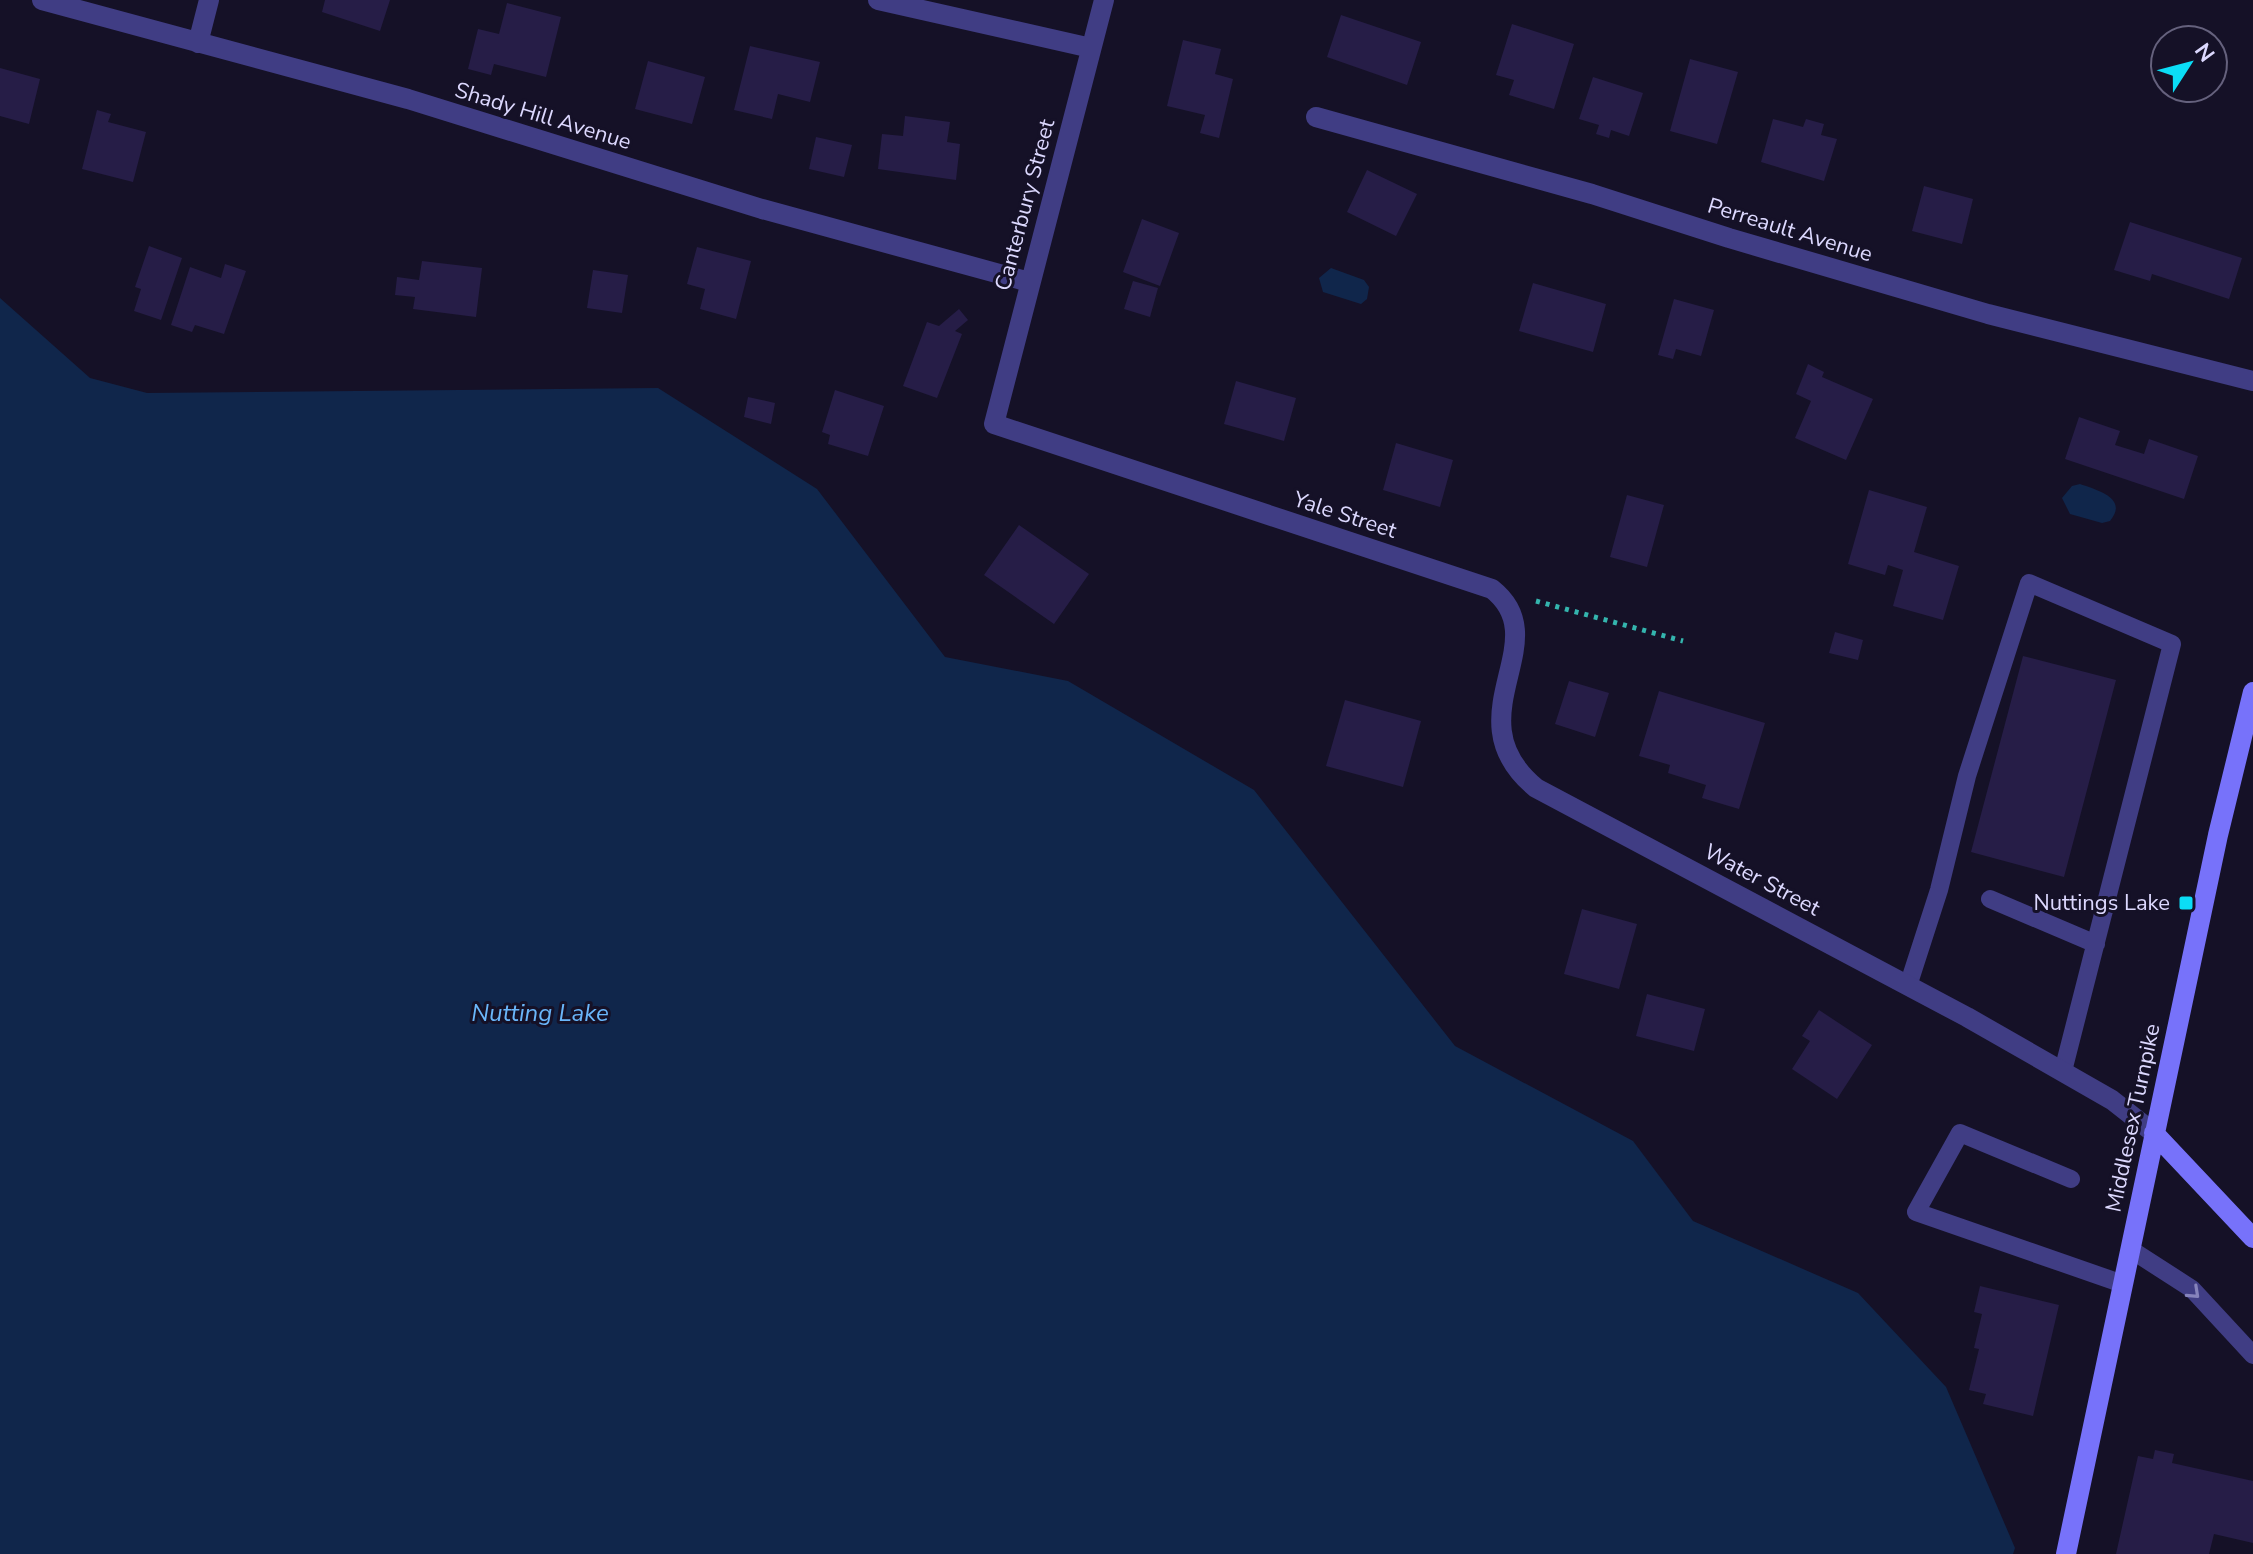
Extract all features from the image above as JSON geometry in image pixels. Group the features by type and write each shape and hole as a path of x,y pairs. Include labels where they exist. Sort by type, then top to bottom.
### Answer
{"main road":[{"name":"Middlesex Turnpike","path":"2066,1554 2218,835 2253,692"},
{"path":"2154,1133 2253,1238"}],"street":[{"name":"Shady Hill Avenue","path":"42,0 408,99 749,206 1029,282"},
{"path":"198,43 209,0"},
{"path":"878,0 1091,48"},
{"name":"Canterbury Street","path":"994,424 1104,0"},
{"name":"Perreault Avenue","path":"1316,117 1592,194 1988,314 2253,381"},
{"name":"Yale Street","path":"994,424 1492,589"},
{"name":"Water Street","path":"1492,589 1507,601 1515,624 1515,646 1500,707 1500,735 1507,757 1520,775 1536,788 2063,1071 2133,1114 2154,1133"}],"lane":[{"path":"1908,986 1939,890 1967,776 2029,583 2172,644 2063,1071"},
{"path":"1990,899 2096,944"},
{"path":"2071,1179 1960,1133 1916,1212 2123,1284"},
{"path":"2130,1249 2192,1289 2253,1355"}],"path":[{"path":"1492,589 1683,641"}],"water":[{"path":"1331,268 1364,280 1369,287 1367,299 1361,304 1323,292 1319,278"},
{"name":"Nutting Lake","path":"0,298 90,378 147,393 658,388 817,489 945,657 1068,681 1254,790 1455,1046 1633,1141 1693,1221 1858,1293 1946,1387 2015,1548 2013,1554 0,1554"},
{"path":"2080,484 2102,492 2113,501 2115,513 2110,521 2102,523 2070,514 2062,498 2072,486"}],"building":[{"path":"325,0 390,0 380,31 322,12"},
{"path":"507,3 561,17 546,77 494,64 491,75 468,69 478,29 499,34"},
{"path":"1341,15 1421,42 1407,85 1327,57"},
{"path":"1512,24 1574,44 1554,109 1509,95 1514,80 1496,75"},
{"path":"1183,40 1221,49 1215,74 1233,79 1219,138 1200,133 1205,115 1167,106"},
{"path":"750,46 820,62 810,102 778,94 772,119 734,110"},
{"path":"1690,59 1738,72 1717,144 1670,131"},
{"path":"648,61 705,77 692,124 635,109"},
{"path":"0,68 40,79 29,124 0,116"},
{"path":"1593,77 1643,93 1629,136 1611,130 1609,138 1596,134 1599,125 1579,119"},
{"path":"97,110 111,114 108,122 146,132 133,182 82,169"},
{"path":"905,116 950,122 947,142 960,144 956,180 878,169 882,134 903,136"},
{"path":"1773,119 1803,127 1806,119 1824,124 1821,135 1837,139 1824,181 1761,162"},
{"path":"816,137 852,145 844,177 809,169"},
{"path":"1367,170 1417,194 1396,236 1347,212"},
{"path":"1924,186 1973,199 1962,244 1912,231"},
{"path":"1142,219 1179,233 1160,286 1123,272"},
{"path":"2130,222 2242,258 2229,299 2152,274 2150,281 2114,270"},
{"path":"149,246 182,258 161,320 134,311 141,289 135,287"},
{"path":"697,247 751,261 736,319 700,309 705,289 687,284"},
{"path":"422,261 482,268 476,317 413,309 415,297 395,295 397,277 419,280"},
{"path":"225,264 246,271 224,334 195,325 192,332 171,325 190,267 221,278"},
{"path":"593,270 628,275 622,313 587,308"},
{"path":"1133,281 1158,288 1150,317 1124,309"},
{"path":"1533,283 1606,304 1593,352 1519,331"},
{"path":"1674,299 1714,310 1701,356 1676,349 1673,359 1658,355"},
{"path":"959,309 968,320 955,331 962,334 937,398 903,386 927,322 939,326"},
{"path":"1808,364 1824,372 1822,377 1873,399 1846,460 1795,438 1811,401 1796,394"},
{"path":"1236,381 1296,398 1284,441 1224,424"},
{"path":"835,390 884,406 868,456 828,444 830,435 822,432"},
{"path":"748,397 775,403 771,424 744,417"},
{"path":"2079,417 2120,431 2115,445 2144,454 2149,439 2198,456 2184,499 2065,459"},
{"path":"1396,443 1453,460 1440,507 1383,490"},
{"path":"1869,490 1927,507 1914,552 1959,566 1943,620 1893,606 1903,570 1888,565 1885,575 1848,564"},
{"path":"1627,495 1664,505 1647,567 1610,557"},
{"path":"1019,525 1089,574 1054,624 984,575"},
{"path":"1835,632 1863,640 1858,660 1829,653"},
{"path":"2023,656 2116,680 2064,877 1971,852"},
{"path":"1569,681 1609,693 1595,737 1555,724"},
{"path":"1659,691 1765,723 1739,809 1702,798 1706,785 1668,773 1670,765 1639,756"},
{"path":"1345,700 1421,721 1403,787 1326,766"},
{"path":"1582,909 1637,924 1619,989 1564,974"},
{"path":"1647,994 1705,1009 1694,1051 1636,1036"},
{"path":"1819,1010 1872,1045 1837,1099 1792,1069 1810,1041 1802,1036"},
{"path":"1980,1286 2059,1305 2033,1416 1983,1404 1986,1394 1969,1390 1979,1349 1974,1348 1982,1314 1974,1312"},
{"path":"2155,1450 2174,1454 2172,1463 2253,1481 2253,1543 2214,1534 2209,1554 2116,1554 2138,1456 2153,1459"}],"place":[{"name":"Nuttings Lake","path":"2186,903"}]}
